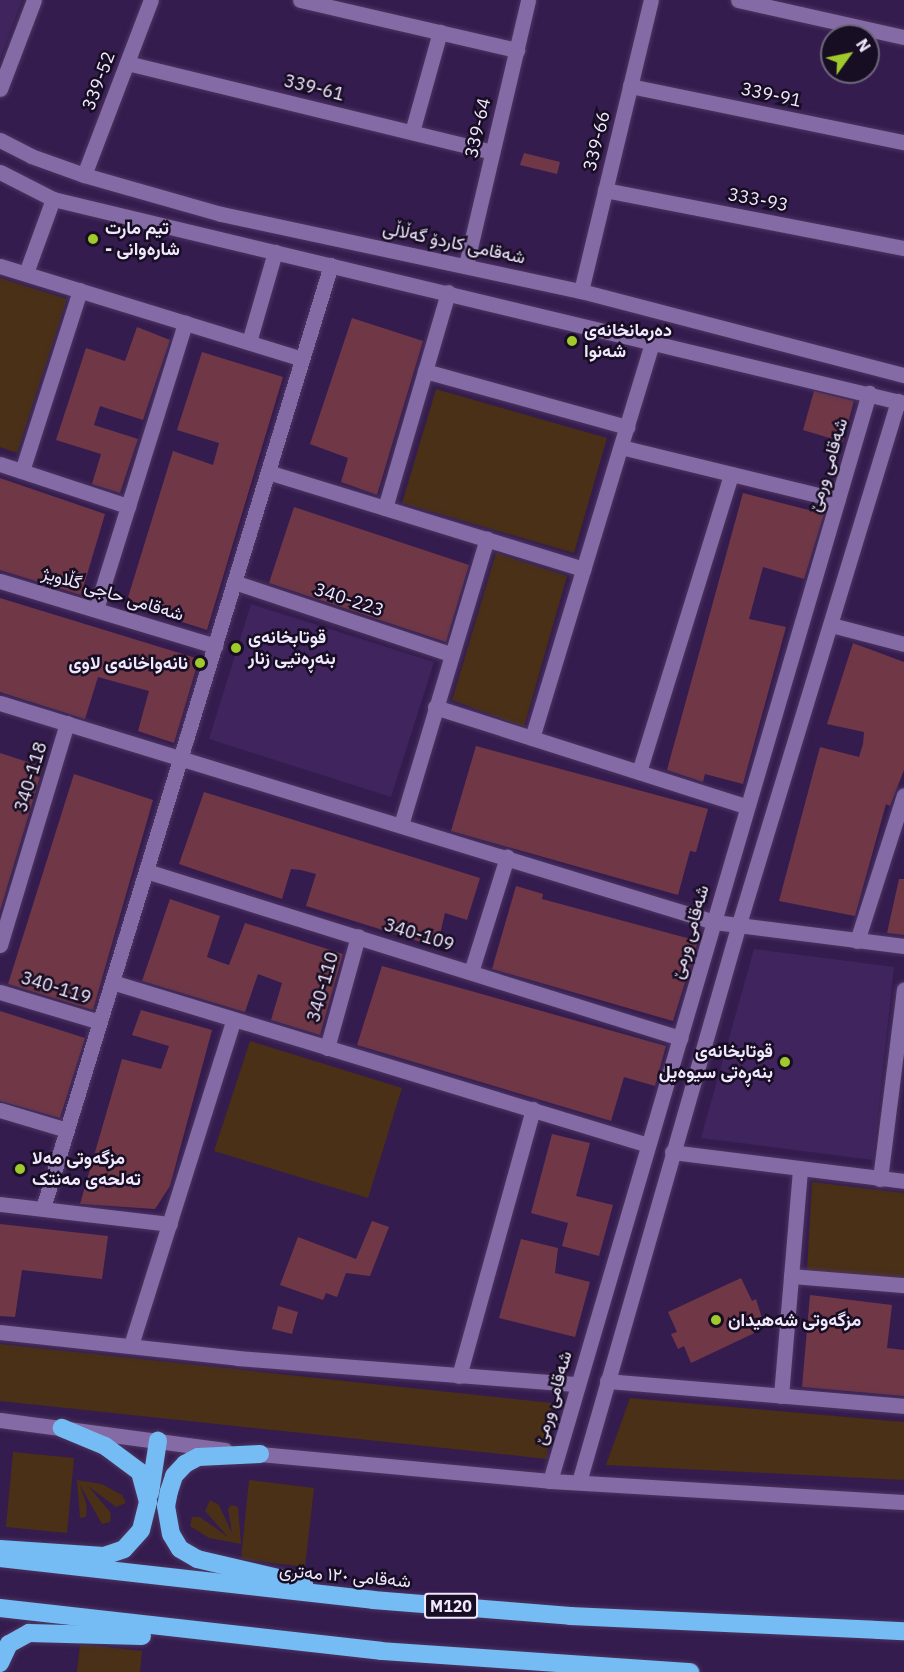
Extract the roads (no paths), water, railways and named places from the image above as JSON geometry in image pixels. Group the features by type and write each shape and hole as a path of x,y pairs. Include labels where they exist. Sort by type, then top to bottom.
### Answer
{"highway":[{"path":"62,1428 105,1446 134,1465 145,1480 148,1502"},
{"path":"163,1442 169,1491 168,1525 174,1542 187,1555 373,1600"},
{"path":"0,1549 89,1555 115,1553 137,1537 163,1442"},
{"path":"169,1491 174,1476 191,1460 260,1454"},
{"name":"شەقامی ١٢٠ مەتری","path":"0,1558 373,1600 570,1616 904,1630"},
{"path":"0,1608 267,1640"},
{"path":"0,1663 9,1644 19,1636 40,1632 267,1640 690,1672"}],"street":[{"path":"0,89 34,0"},
{"name":"339-52","path":"84,175 151,0"},
{"path":"300,0 517,50"},
{"name":"339-64","path":"466,266 528,0"},
{"path":"738,0 768,3 904,37"},
{"name":"339-66","path":"581,291 630,86 646,1"},
{"path":"412,132 440,32"},
{"name":"339-61","path":"127,63 492,153"},
{"name":"339-91","path":"630,86 904,142"},
{"name":"شەقامی کاردۆ گەڵاڵی","path":"0,140 31,156 84,175 221,214 581,291 733,333 904,375"},
{"path":"0,172 53,199 727,357 901,402 738,927 579,1482"},
{"name":"333-93","path":"605,190 904,248"},
{"path":"26,273 53,199"},
{"path":"249,342 275,252"},
{"path":"44,1208 331,265"},
{"path":"0,266 302,359"},
{"path":"22,471 80,290"},
{"path":"385,508 448,292"},
{"path":"96,609 185,323"},
{"path":"727,357 733,333"},
{"path":"532,738 653,340"},
{"path":"425,371 627,428"},
{"name":"شەقامی ورمێ","path":"550,1481 746,806 870,393"},
{"path":"621,447 838,500"},
{"path":"0,464 128,506"},
{"path":"268,472 584,569"},
{"path":"639,772 731,474"},
{"path":"401,825 451,654 488,539"},
{"name":"شەقامی حاجی گڵاویژ","path":"0,581 215,646"},
{"name":"340-223","path":"234,582 451,654"},
{"path":"831,625 904,644"},
{"path":"0,703 714,922 738,927 904,946"},
{"path":"435,707 746,806"},
{"name":"340-118","path":"0,945 67,723"},
{"path":"857,941 899,826 904,795"},
{"path":"471,972 507,858"},
{"name":"340-109","path":"146,871 680,1038"},
{"name":"340-110","path":"327,1048 358,936"},
{"path":"112,982 233,1022 533,1109 648,1145"},
{"path":"880,1179 904,990"},
{"name":"340-119","path":"0,992 100,1022"},
{"path":"131,1345 233,1022"},
{"path":"459,1376 533,1109"},
{"path":"0,1110 67,1130"},
{"path":"672,1152 904,1181"},
{"path":"781,1396 800,1169"},
{"path":"0,1204 170,1224"},
{"path":"791,1276 904,1285"},
{"path":"0,1332 459,1376 577,1384"},
{"path":"607,1381 904,1406"},
{"path":"0,1420 260,1454 550,1481 904,1502"}],"place":[{"name":"تیم مارت - شارەوانی","path":"93,239"},
{"name":"دەرمانخانەی شەنوا","path":"572,341"},
{"name":"قوتابخانەی بنەڕەتیی زنار","path":"236,648"},
{"name":"نانەواخانەی لاوی","path":"200,663"},
{"name":"قوتابخانەی بنەڕەتی سیوەیل","path":"785,1062"},
{"name":"مزگەوتی مەلا تەلحەی مەنتک","path":"20,1169"},
{"name":"مزگەوتی شەهیدان","path":"716,1320"}]}
